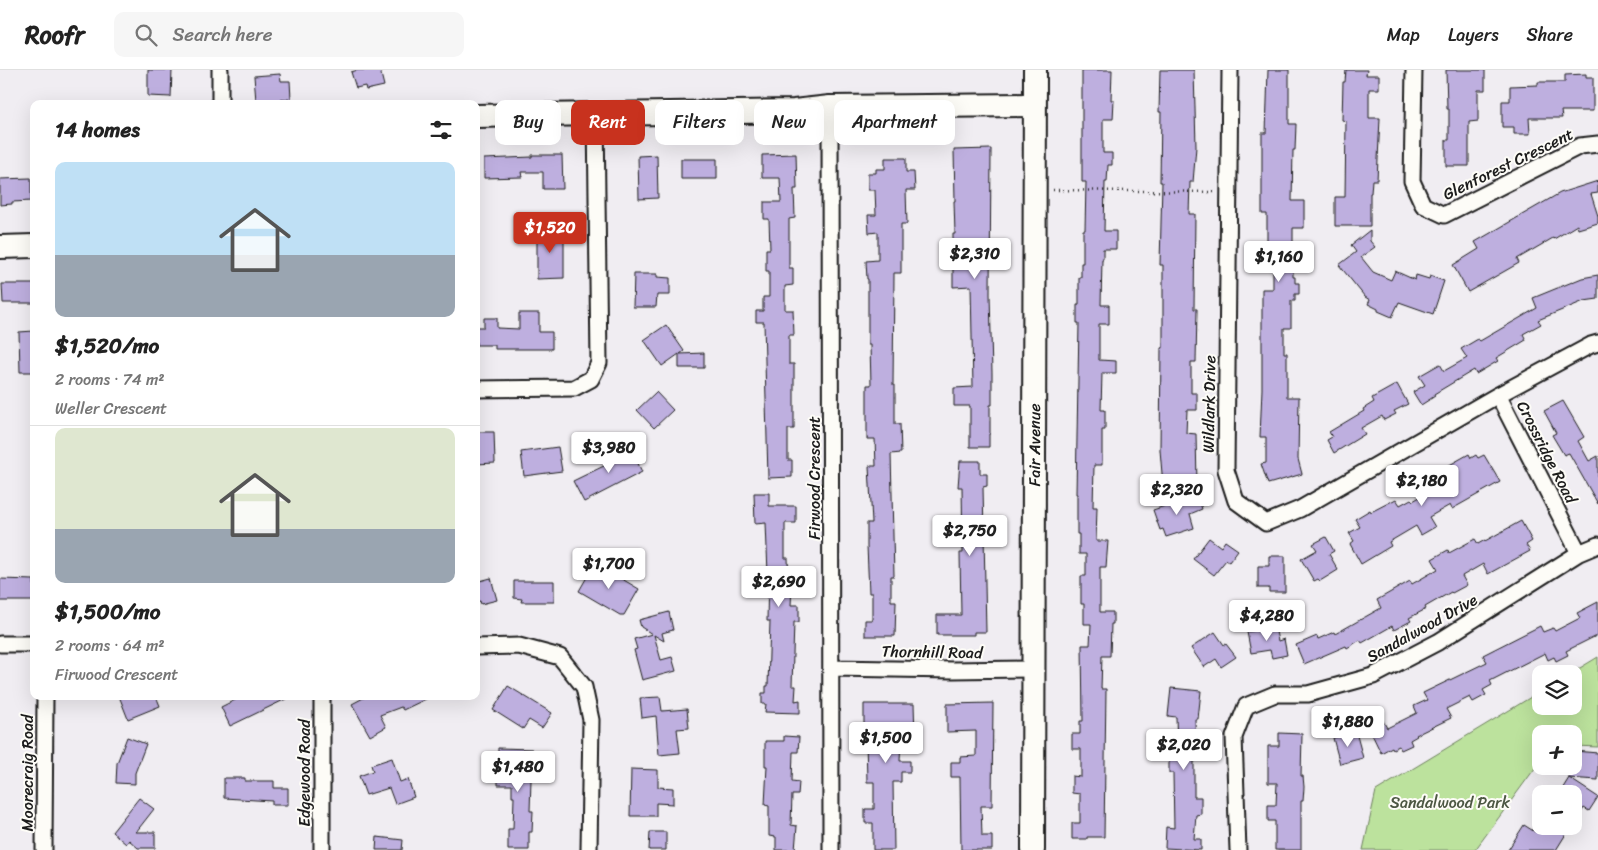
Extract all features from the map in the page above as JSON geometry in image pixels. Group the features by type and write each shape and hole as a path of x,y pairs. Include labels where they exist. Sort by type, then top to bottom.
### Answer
{"street":[{"path":"220,70 220,100"},
{"name":"Fair Avenue","path":"1033,850 1035,70"},
{"name":"Wildlark Drive","path":"1230,70 1226,470 1236,501 1266,523 1300,510 1498,395 1598,343"},
{"name":"Glenforest Crescent","path":"1414,70 1412,181 1423,205 1444,215 1580,146 1598,144"},
{"path":"645,114 794,111 830,107 1034,106"},
{"name":"Firwood Crescent","path":"830,107 831,850"},
{"path":"480,116 571,115"},
{"path":"480,389 574,388 591,379 599,363 596,145"},
{"path":"0,247 30,246"},
{"name":"Crossridge Road","path":"1498,395 1579,553"},
{"name":"Sandalwood Drive","path":"1238,850 1234,737 1246,706 1275,694 1308,694 1373,676 1438,642 1579,553 1598,545"},
{"path":"0,644 30,644"},
{"path":"480,647 519,646 560,657 584,686 591,720 589,850"},
{"name":"Thornhill Road","path":"832,668 1033,669"},
{"name":"Moorecraig Road","path":"44,850 45,700"},
{"name":"Edgewood Road","path":"322,700 322,850"}],"path":[{"path":"1035,190 1228,192"}],"green space":[{"name":"Sandalwood Park","path":"1598,657 1598,747 1582,746 1582,725 1532,725 1532,772 1475,850 1363,850 1376,791 1532,696 1532,715 1582,715 1582,667"}],"building":[{"path":"148,70 172,70 171,97 148,96"},
{"path":"358,70 380,70 384,86 366,90 365,86 356,88 351,72"},
{"path":"1082,70 1112,70 1111,100 1114,100 1113,119 1103,119 1103,153 1112,153 1112,165 1108,165 1107,182 1105,182 1104,231 1116,231 1116,249 1103,249 1101,305 1109,305 1109,324 1099,324 1099,360 1116,361 1116,373 1102,373 1101,410 1105,410 1105,430 1102,430 1102,465 1094,465 1093,507 1097,507 1096,541 1108,541 1106,567 1100,567 1100,612 1113,612 1113,624 1111,624 1110,656 1102,656 1101,689 1106,689 1104,837 1072,839 1072,823 1080,823 1080,794 1072,793 1072,776 1081,777 1081,749 1072,749 1072,734 1080,734 1080,721 1083,721 1082,645 1090,645 1091,624 1084,624 1084,604 1081,604 1081,576 1086,576 1086,554 1079,554 1076,494 1079,323 1077,323 1077,305 1079,305 1081,263 1083,263 1086,182 1082,182"},
{"path":"1160,70 1194,70 1196,147 1193,182 1190,182 1189,214 1195,214 1194,309 1197,309 1196,362 1191,362 1191,393 1197,393 1197,410 1187,410 1186,433 1196,434 1197,484 1163,485 1160,450 1163,265 1160,265 1162,182 1160,182"},
{"path":"1268,70 1289,70 1289,124 1296,124 1295,150 1293,150 1292,201 1304,201 1304,228 1293,228 1293,277 1295,277 1295,283 1299,283 1299,294 1295,294 1295,301 1291,301 1291,328 1284,328 1284,353 1287,353 1287,397 1299,397 1298,459 1302,474 1268,484 1261,464 1266,463 1266,437 1260,437 1262,289 1273,289 1273,262 1264,261 1264,248 1267,249 1267,214 1262,214 1262,133 1266,133"},
{"path":"1346,70 1367,70 1366,75 1379,75 1379,89 1369,89 1369,118 1380,118 1377,180 1372,180 1370,193 1370,226 1335,226 1335,197 1345,197 1346,121 1342,120 1343,82 1345,82"},
{"path":"1446,70 1485,70 1485,90 1478,90 1478,121 1469,122 1469,166 1446,166 1446,140 1449,140 1449,109 1447,109"},
{"path":"280,74 281,81 290,81 291,99 256,100 254,76"},
{"path":"1586,74 1586,77 1593,77 1593,111 1561,111 1562,118 1529,118 1530,134 1514,134 1514,127 1502,127 1502,101 1510,101 1510,86 1538,85 1538,82 1565,82 1565,75"},
{"path":"991,149 990,294 992,405 990,405 990,434 989,447 970,447 970,406 954,406 954,388 973,387 971,286 953,287 953,234 955,234 954,150"},
{"path":"796,154 797,189 794,189 795,218 789,219 789,268 793,268 793,285 785,286 785,310 793,310 794,335 789,335 789,364 794,364 794,429 788,429 788,460 792,460 792,477 768,478 764,322 756,322 756,311 763,311 763,297 769,297 769,271 766,271 766,249 770,249 769,219 764,219 764,202 781,202 780,178 762,178 762,155"},
{"path":"532,155 562,155 563,189 543,189 543,172 521,172 522,177 484,178 484,159 532,157"},
{"path":"657,155 658,198 639,199 638,156"},
{"path":"885,158 906,158 906,172 914,172 915,190 906,190 907,224 901,224 901,273 894,273 893,385 895,385 895,424 900,424 901,453 891,454 894,576 891,576 891,601 896,601 895,636 865,636 865,620 872,620 872,593 869,593 867,546 867,523 872,523 869,466 876,466 875,439 867,439 867,385 871,385 866,261 878,260 878,232 869,233 868,215 876,215 875,190 868,190 868,173 876,173 876,169 885,169"},
{"path":"681,159 717,159 717,179 681,179"},
{"path":"30,178 30,201 0,205 0,179"},
{"path":"1598,181 1598,193 1591,194 1598,216 1598,223 1578,229 1577,225 1517,259 1519,263 1468,292 1453,265 1479,249 1475,242 1560,193"},
{"path":"537,229 564,229 564,278 537,279"},
{"path":"1370,230 1370,241 1375,247 1361,257 1373,272 1391,280 1395,271 1415,280 1416,275 1429,279 1430,276 1444,281 1433,314 1399,302 1392,317 1368,304 1370,300 1365,297 1339,265 1356,252 1351,245"},
{"path":"634,274 657,274 657,277 670,278 670,295 657,295 656,307 633,307"},
{"path":"1598,275 1598,299 1584,301 1538,320 1541,324 1523,334 1526,340 1496,358 1498,361 1476,374 1474,370 1434,394 1435,396 1421,405 1413,392 1425,385 1419,376 1440,364 1444,371 1467,358 1461,349 1478,339 1480,341 1537,308 1533,298 1582,278"},
{"path":"2,284 30,284 30,303 3,303"},
{"path":"519,313 539,313 539,332 552,332 552,349 495,349 495,345 480,345 480,327 484,327 484,318 497,318 497,328 519,329"},
{"path":"666,325 684,351 680,354 704,353 704,368 679,368 679,354 662,366 644,340"},
{"path":"30,331 30,372 20,372 19,332"},
{"path":"1397,384 1408,404 1394,411 1396,414 1384,420 1382,416 1361,428 1365,434 1334,453 1327,440 1332,437 1329,432 1364,411 1363,409 1374,402 1372,398"},
{"path":"656,392 673,410 654,428 637,410"},
{"path":"1563,401 1584,437 1578,441 1589,461 1598,456 1598,504 1569,453 1564,455 1552,435 1556,433 1544,411"},
{"path":"480,432 494,432 495,463 480,464"},
{"path":"629,444 642,472 584,502 573,481 610,463 606,455"},
{"path":"558,447 562,471 524,476 521,452"},
{"path":"1469,454 1471,458 1476,455 1478,458 1484,455 1500,482 1452,509 1450,505 1429,517 1435,527 1421,535 1416,526 1389,542 1391,546 1361,564 1350,544 1354,541 1349,533 1360,527 1355,519 1370,510 1371,512 1396,499 1400,505 1411,499 1413,501 1443,483 1437,472"},
{"path":"960,461 980,461 980,474 987,474 987,486 983,487 986,632 974,632 974,635 937,635 937,615 961,615 960,553 963,553 962,487 958,487"},
{"path":"754,493 769,493 769,506 796,506 796,523 785,523 785,558 788,558 789,586 792,586 791,605 799,605 799,622 794,622 792,686 796,686 795,701 800,700 800,713 765,712 766,704 762,704 762,693 766,693 766,686 768,686 770,621 767,621 766,523 755,524"},
{"path":"1197,495 1202,509 1190,514 1194,528 1166,537 1163,529 1160,530 1153,510"},
{"path":"1521,521 1532,541 1526,545 1530,551 1488,574 1483,564 1462,576 1467,585 1425,607 1426,609 1409,618 1411,621 1394,630 1392,626 1362,643 1360,640 1347,648 1346,646 1304,664 1296,645 1317,636 1318,639 1334,632 1335,634 1381,608 1377,600 1410,581 1412,584 1438,569 1432,559 1448,550 1449,553 1475,539 1478,544"},
{"path":"1326,537 1334,551 1329,554 1338,570 1320,581 1318,579 1314,581 1301,559 1317,550 1313,544"},
{"path":"1209,538 1221,547 1225,541 1238,550 1229,562 1226,560 1214,575 1193,559"},
{"path":"1269,556 1285,556 1285,592 1269,592 1269,588 1258,588 1258,566 1269,566"},
{"path":"595,563 639,589 624,615 620,615 579,591"},
{"path":"491,578 497,600 481,604 480,581"},
{"path":"0,579 30,580 30,601 0,601"},
{"path":"514,581 554,581 554,602 521,602 522,599 514,598"},
{"path":"1598,602 1598,635 1566,651 1568,655 1556,661 1554,657 1548,660 1545,653 1490,681 1492,685 1483,690 1486,695 1473,702 1470,697 1446,709 1451,718 1416,735 1410,740 1412,745 1401,750 1399,746 1393,749 1392,747 1381,753 1368,726 1382,719 1387,728 1417,713 1414,706 1427,700 1423,693 1487,662 1483,655 1540,626 1543,632 1553,628 1555,631 1580,618 1577,613"},
{"path":"669,612 673,630 662,633 664,641 654,635 661,660 672,657 676,671 642,680 634,650 637,649 634,639 652,634 641,627 639,620"},
{"path":"1275,627 1278,641 1284,639 1287,655 1272,658 1270,650 1251,653 1247,632"},
{"path":"1215,632 1236,657 1221,667 1216,659 1204,667 1191,648"},
{"path":"508,686 552,713 542,728 529,720 523,729 493,710"},
{"path":"1171,688 1201,691 1198,719 1195,719 1196,761 1194,761 1194,797 1201,797 1201,814 1196,815 1194,839 1201,839 1201,850 1165,848 1166,827 1174,828 1173,773 1169,773 1169,746 1177,746 1176,717 1168,716"},
{"path":"660,697 662,711 687,709 689,728 677,729 680,753 659,755 656,716 642,718 640,698"},
{"path":"121,700 158,700 160,706 128,719"},
{"path":"235,700 284,700 230,726 221,707"},
{"path":"360,700 424,700 403,710 401,707 380,715 386,727 370,736 352,704"},
{"path":"993,703 992,806 981,806 982,836 992,836 992,850 961,850 960,777 951,777 951,762 960,762 960,757 976,756 976,731 947,732 947,704"},
{"path":"864,704 914,704 915,737 901,737 900,761 910,761 910,772 901,772 901,782 893,782 894,850 873,850 873,823 865,823 865,809 874,809 874,782 867,782"},
{"path":"1356,732 1363,758 1340,764 1333,738"},
{"path":"1279,733 1302,734 1301,776 1303,776 1304,787 1303,801 1301,801 1301,850 1275,850 1275,821 1268,821 1268,805 1276,805 1277,783 1268,783 1268,746 1279,746"},
{"path":"784,736 799,737 798,752 793,752 792,781 799,782 798,795 792,795 791,825 797,826 795,850 776,850 776,837 769,836 769,806 765,805 767,766 765,766 765,741 784,741"},
{"path":"127,737 146,744 135,773 135,784 116,783 117,763"},
{"path":"498,748 532,749 530,811 533,811 532,832 529,832 529,850 508,850 508,829 513,829 514,797 512,797 512,785 498,785"},
{"path":"1582,752 1598,753 1598,780 1568,778 1568,775 1582,775"},
{"path":"392,758 400,782 408,779 414,797 395,804 389,788 366,795 359,776 373,771 371,765"},
{"path":"631,769 658,770 658,787 673,788 673,804 656,803 656,816 630,816"},
{"path":"224,778 245,778 245,781 274,781 274,788 288,788 288,805 272,805 272,801 224,798"},
{"path":"1569,778 1580,785 1565,785"},
{"path":"1582,787 1598,797 1589,811 1584,808 1582,811"},
{"path":"139,798 154,809 136,832 155,832 155,848 138,848 129,840 126,844 112,832"},
{"path":"1524,825 1532,830 1532,835 1565,835 1556,850 1508,850"},
{"path":"650,832 666,832 666,850 649,850"},
{"path":"377,837 403,840 402,850 376,850"}]}
